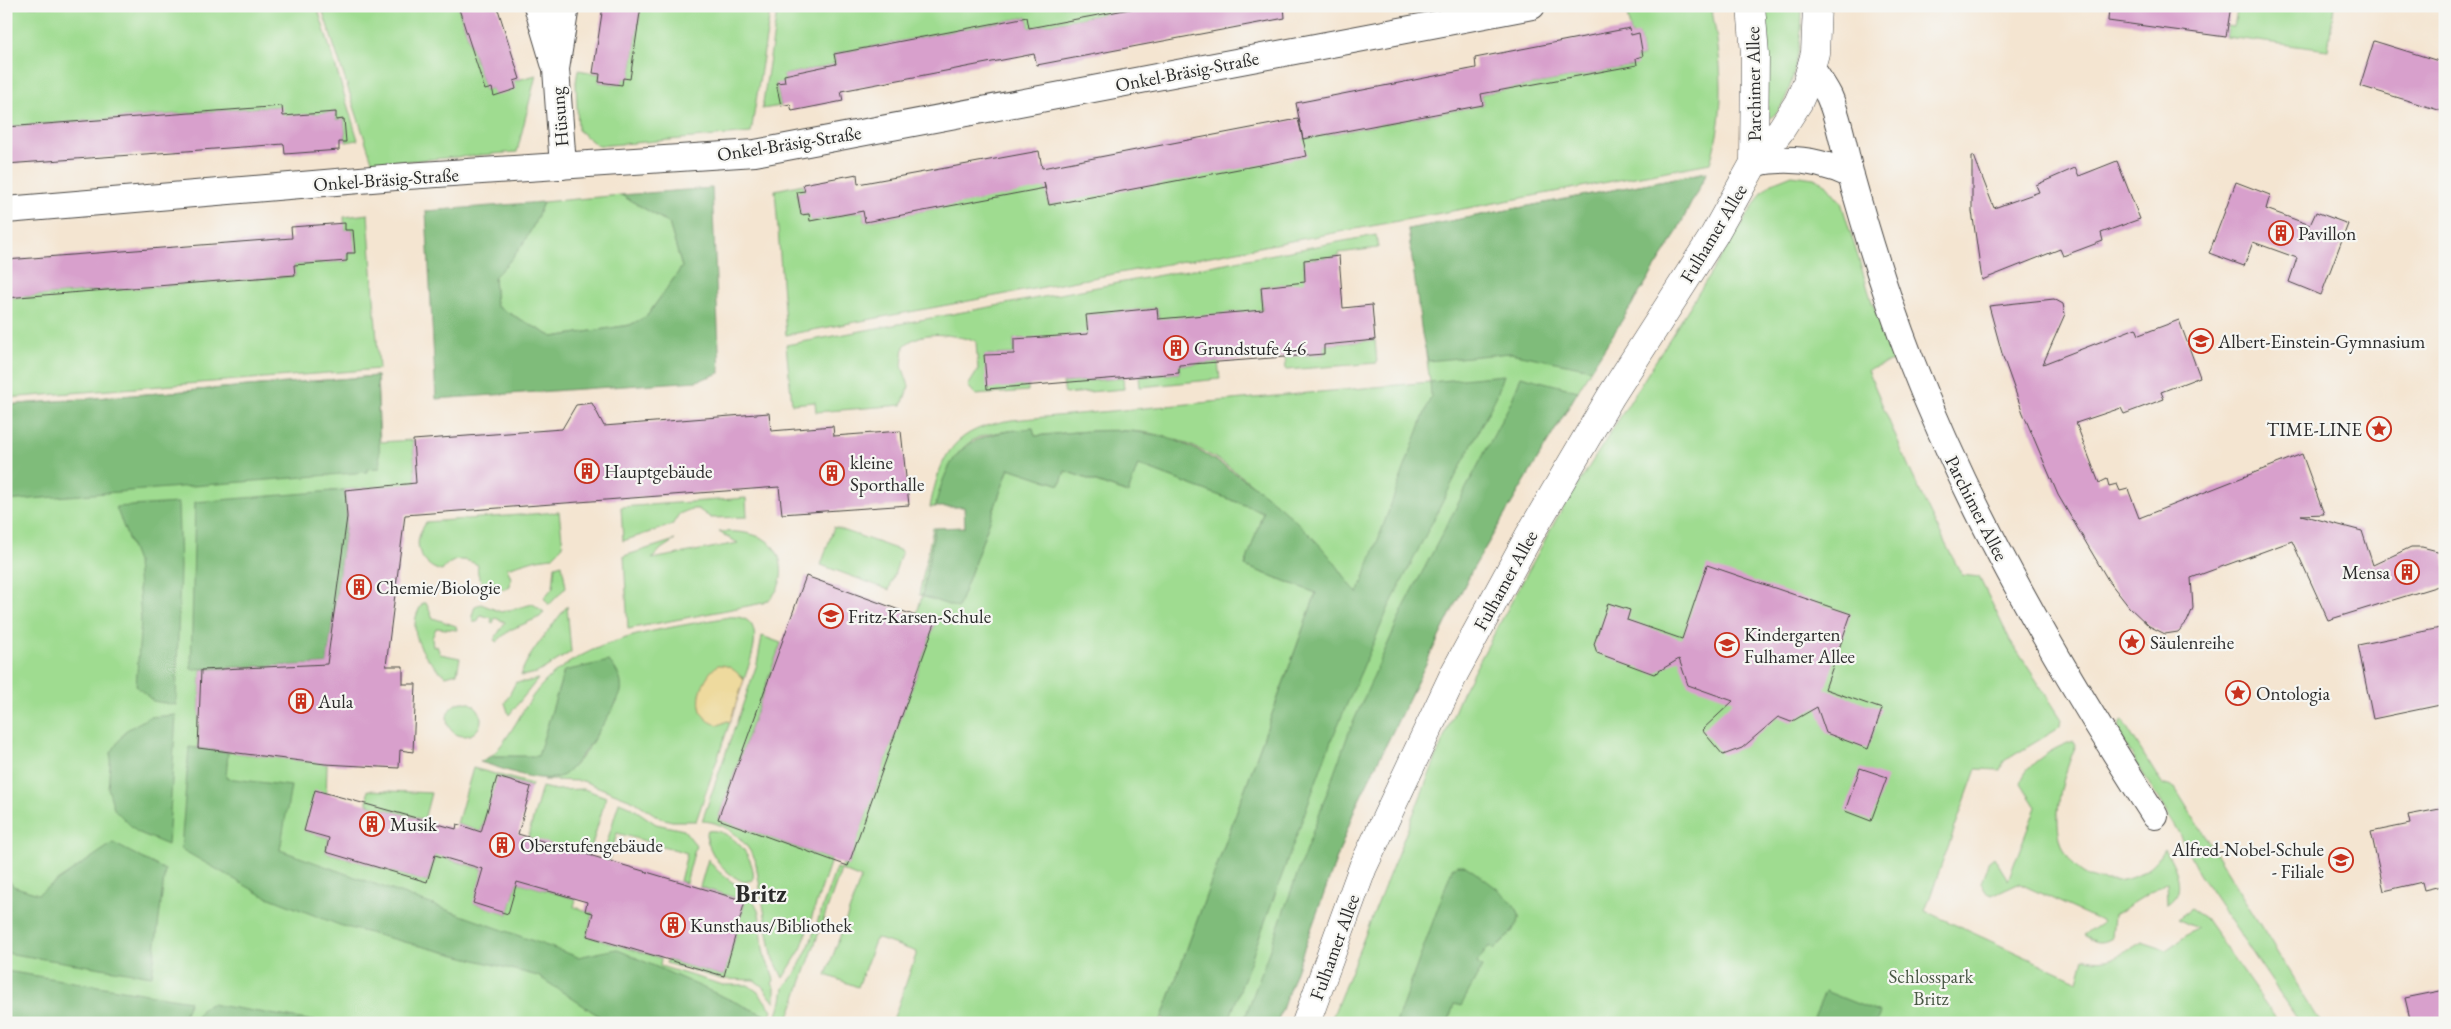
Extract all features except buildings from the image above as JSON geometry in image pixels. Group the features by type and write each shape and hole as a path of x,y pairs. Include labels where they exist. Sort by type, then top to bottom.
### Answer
{"street":[{"name":"Hüsung","path":"537,6 556,69 564,166"},
{"name":"Hüsung","path":"556,69 566,6"},
{"name":"Onkel-Bräsig-Straße","path":"6,210 407,176 755,152 1532,6"},
{"name":"Parchimer Allee","path":"1751,6 1755,54 1754,163"},
{"name":"Parchimer Allee","path":"1754,163 1789,118 1806,85 1818,29 1817,6"},
{"name":"Parchimer Allee","path":"1811,67 1828,94 1838,118 1851,176 1909,354 1954,466 1979,518 2076,691 2155,816"},
{"name":"Parchimer Allee","path":"1754,163 1779,159 1804,160 1828,166 1851,176"},
{"name":"Fulhamer Allee","path":"1306,1023 1363,867 1455,672 1530,534 1611,396 1714,235 1754,163"}],"green space":[{"path":"6,6 317,6 358,140 346,142 344,119 336,120 336,112 283,117 281,106 6,127"},
{"path":"321,6 458,6 485,90 492,88 494,95 514,81 536,75 517,152 373,164"},
{"path":"641,6 771,6 751,133 598,146 578,130 576,82 578,70 600,74 599,82 621,85 623,78 630,78"},
{"path":"778,6 1145,6 1029,28 1027,17 834,54 836,64 784,75 785,82 776,84 781,106 762,109"},
{"path":"1664,6 1711,6 1718,46 1721,104 1719,123 1710,163 786,335 775,190 803,184 805,191 797,193 801,215 809,214 811,221 863,211 865,222 1045,187 1049,205 1303,139 1483,105 1481,94 1636,65 1636,58 1643,56 1639,34 1631,35 1627,13"},
{"path":"1763,6 1802,6 1799,49 1791,83 1785,99 1770,118 1768,117"},
{"path":"2261,6 2334,6 2328,50 2226,37 2228,26 2234,27 2237,10 2260,13"},
{"path":"1707,172 1671,243 1591,369 1471,572 1355,808 1277,1023 1199,1023 1358,595 1293,523 1244,478 1218,460 1189,445 1159,435 1113,430 1034,436 1033,428 985,435 970,442 955,458 945,477 935,507 930,507 939,471 945,458 953,446 963,437 992,424 1012,420 1430,382 1408,229"},
{"path":"1707,172 1671,243 1591,369 1510,353 1428,361 1422,334 1408,229"},
{"name":"Schlosspark Britz","path":"1792,175 1814,178 1826,184 1841,202 1872,302 1895,360 1868,370 1901,448 1936,525 1962,575 1979,577 2010,640 2061,718 2060,726 2056,730 2004,761 2000,770 1976,769 1925,911 2078,981 2084,958 2101,961 2108,960 2142,942 2166,950 2197,928 2177,919 2191,909 2205,918 2279,1023 1330,1023 1461,695 1558,516 1762,192 1772,183"},
{"path":"712,188 720,373 697,381 436,399 426,211 543,202 534,224 523,243 511,260 494,277 496,306 553,337 630,325 647,316 682,267 669,223 621,195"},
{"path":"621,195 669,223 682,267 647,316 630,325 553,337 496,306 494,277 511,260 523,243 534,224 543,202"},
{"path":"368,214 379,369 6,398 6,298 295,276 294,265 347,261 347,253 354,253 353,230 345,230 344,217"},
{"path":"1376,235 1378,248 1339,253 1339,256 1304,260 1306,297 1293,284 1261,287 1263,313 1238,312 1159,322 1157,308 1087,315 1088,336 1014,339 1014,354 984,355 1028,385 1028,391 976,395 968,386 978,370 976,341 938,334 920,337 904,346 902,366 909,386 902,405 816,412 815,402 792,404 786,345"},
{"path":"1375,340 1377,363 1286,370 1285,356 1324,354 1324,345"},
{"path":"1218,362 1220,379 1140,387 1139,377 1179,373 1179,365"},
{"path":"1504,375 1496,397 1389,607 1331,741 1228,1023 1168,1023 1162,1017 1316,593 1245,566 1263,512 1138,465 1128,493 1065,471 1060,485 1009,468 958,608 922,596 935,528 965,527 964,507 935,507 948,469 956,456 966,446 993,434 1011,431 1033,428 1035,436 1098,431 1129,431 1168,438 1192,447 1214,460 1280,506 1319,544 1358,594 1431,396 1430,382"},
{"path":"377,376 380,442 413,440 416,484 330,491 232,668 201,670 198,748 327,764 326,800 305,831 329,838 326,852 427,882 437,848 447,859 483,869 474,903 508,914 517,882 576,899 574,907 593,913 587,936 661,958 660,966 723,985 748,985 758,992 772,1010 769,1017 775,1020 782,1001 784,987 795,974 809,946 836,868 841,869 842,864 848,865 935,623 916,616 922,596 958,608 1009,468 1060,485 1065,471 1127,493 1138,465 1264,512 1245,566 1316,593 1160,1023 1119,1023 1102,1017 1100,1023 892,1023 917,952 876,938 858,987 826,975 861,878 841,870 787,1023 6,1023 6,405"},
{"path":"377,376 380,468 367,469 367,472 6,501 6,405"},
{"path":"1521,376 1578,391 1471,572 1355,808 1277,1023 1243,1023 1349,732 1404,607 1511,402"},
{"path":"1123,378 1124,389 1065,394 1063,383"},
{"path":"345,490 347,517 327,664 191,669 195,502"},
{"path":"746,498 747,517 711,518 698,509 691,509 679,514 672,525 623,541 621,507"},
{"path":"178,503 180,567 176,705 153,701 136,686 141,620 137,562 116,507"},
{"path":"559,512 563,546 552,557 537,559 507,568 511,578 510,586 504,589 487,586 479,577 478,565 468,561 454,561 442,571 432,567 423,559 419,549 420,535 426,522"},
{"path":"834,527 902,551 889,590 821,565"},
{"path":"933,528 935,528 922,596 919,595"},
{"path":"719,532 748,533 764,539 772,545 781,563 781,572 777,590 771,598 763,603 628,629 624,556 675,540 661,549 652,559 738,543"},
{"path":"562,564 566,587 549,605 544,598 553,587 555,566"},
{"path":"423,603 426,603 433,618 456,626 457,630 436,628 432,638 433,647 437,646 440,654 460,658 457,673 446,676 430,662 419,643 415,623 417,613"},
{"path":"481,604 501,612 533,604 544,612 540,617 510,630 496,642 494,640 505,622 495,618 493,623 491,622 492,618 481,615 477,622 473,622 472,616 475,606"},
{"path":"567,606 571,652 537,673 521,676 533,651"},
{"path":"729,617 742,618 750,622 754,630 753,650 744,680 741,676 727,721 730,722 696,821 672,821 660,818 634,801 583,781 543,780 557,777 579,761 618,701 564,671 538,757 491,756 504,742 539,688 558,671 579,657 603,646 653,631"},
{"path":"762,636 781,643 718,819 831,860 801,949 783,978 772,955 755,859 740,838 726,828 711,822 702,821 757,664"},
{"path":"609,661 619,675 621,692 612,710 568,772 562,776 552,778 531,777 480,762 491,756 538,756 564,671"},
{"path":"538,679 509,715 505,703 516,682"},
{"path":"464,702 471,703 476,707 480,712 480,726 476,731 471,735 464,736 457,735 452,731 448,726 447,719 448,712 452,707 457,703"},
{"path":"176,715 168,845 137,832 114,809 108,788 111,753 125,731 149,717"},
{"path":"2123,721 2162,784 2175,788 2321,1023 2300,1023 2199,874 2177,830 2118,732 2120,723"},
{"path":"2074,741 2076,745 2067,768 2061,792 2058,818 2061,842 2069,859 2080,871 2094,878 2110,881 2125,879 2140,873 2154,863 2165,849 2172,862 2179,885 2174,899 2168,904 2167,882 2114,915 2112,938 2101,942 2094,941 2084,935 2103,922 2018,883 1992,895 1986,892 1981,883 1988,862 1994,857 2008,880 2036,807 2021,784 2023,777 2034,763 2042,757 2058,747"},
{"path":"189,747 228,752 226,778 291,786 280,850 578,957 616,949 769,1017 766,1023 604,1023 599,1016 538,976 342,926 262,895 181,849"},
{"path":"473,768 532,784 531,787 498,777 481,832 457,824"},
{"path":"542,787 555,790 584,789 606,797 579,889 528,837"},
{"path":"368,790 431,793 424,820 367,804"},
{"path":"619,802 631,807 656,824 684,830 696,845 686,883 680,881 687,853 617,833 599,895 592,893"},
{"path":"708,831 717,831 725,834 741,846 751,863 753,880 744,882 724,869 714,856 708,842 706,834"},
{"path":"113,843 165,870 152,976 6,953 6,876 13,886 38,894"},
{"path":"708,859 713,866 751,898 758,910 764,954 774,980 772,984 775,987 775,1003 762,986 754,980 721,979 666,963 667,960 724,976 745,901 700,887"},
{"path":"1458,865 1464,865 1507,897 1518,912 1518,923 1494,950 1489,946 1477,963 1482,967 1461,1006 1454,1004 1449,1021 1453,1023 1396,1023 1452,869"},
{"path":"6,971 190,1001 181,1023 6,1023"},
{"path":"1825,991 1880,1013 1876,1023 1812,1023"},
{"path":"211,1004 325,1023 194,1023 202,1008"}],"sand":[{"path":"718,665 729,667 736,671 744,680 730,722 727,721 719,725 709,721 703,715 700,707 702,688 711,671"}],"place":[{"name":"Pavillon","path":"2281,233"},
{"name":"Albert-Einstein-Gymnasium","path":"2201,341"},
{"name":"Grundstufe 4-6","path":"1176,348"},
{"name":"TIME-LINE","path":"2379,429"},
{"name":"Hauptgebäude","path":"587,471"},
{"name":"kleine Sporthalle","path":"832,473"},
{"name":"Mensa","path":"2407,572"},
{"name":"Chemie/Biologie","path":"359,587"},
{"name":"Fritz-Karsen-Schule","path":"831,616"},
{"name":"Säulenreihe","path":"2132,642"},
{"name":"Kindergarten Fulhamer Allee","path":"1727,645"},
{"name":"Ontologia","path":"2238,693"},
{"name":"Aula","path":"301,701"},
{"name":"Musik","path":"372,824"},
{"name":"Oberstufengebäude","path":"502,845"},
{"name":"Alfred-Nobel-Schule - Filiale","path":"2341,860"},
{"name":"Kunsthaus/Bibliothek","path":"673,925"}],"district":[{"name":"Britz","path":"761,894"}]}
